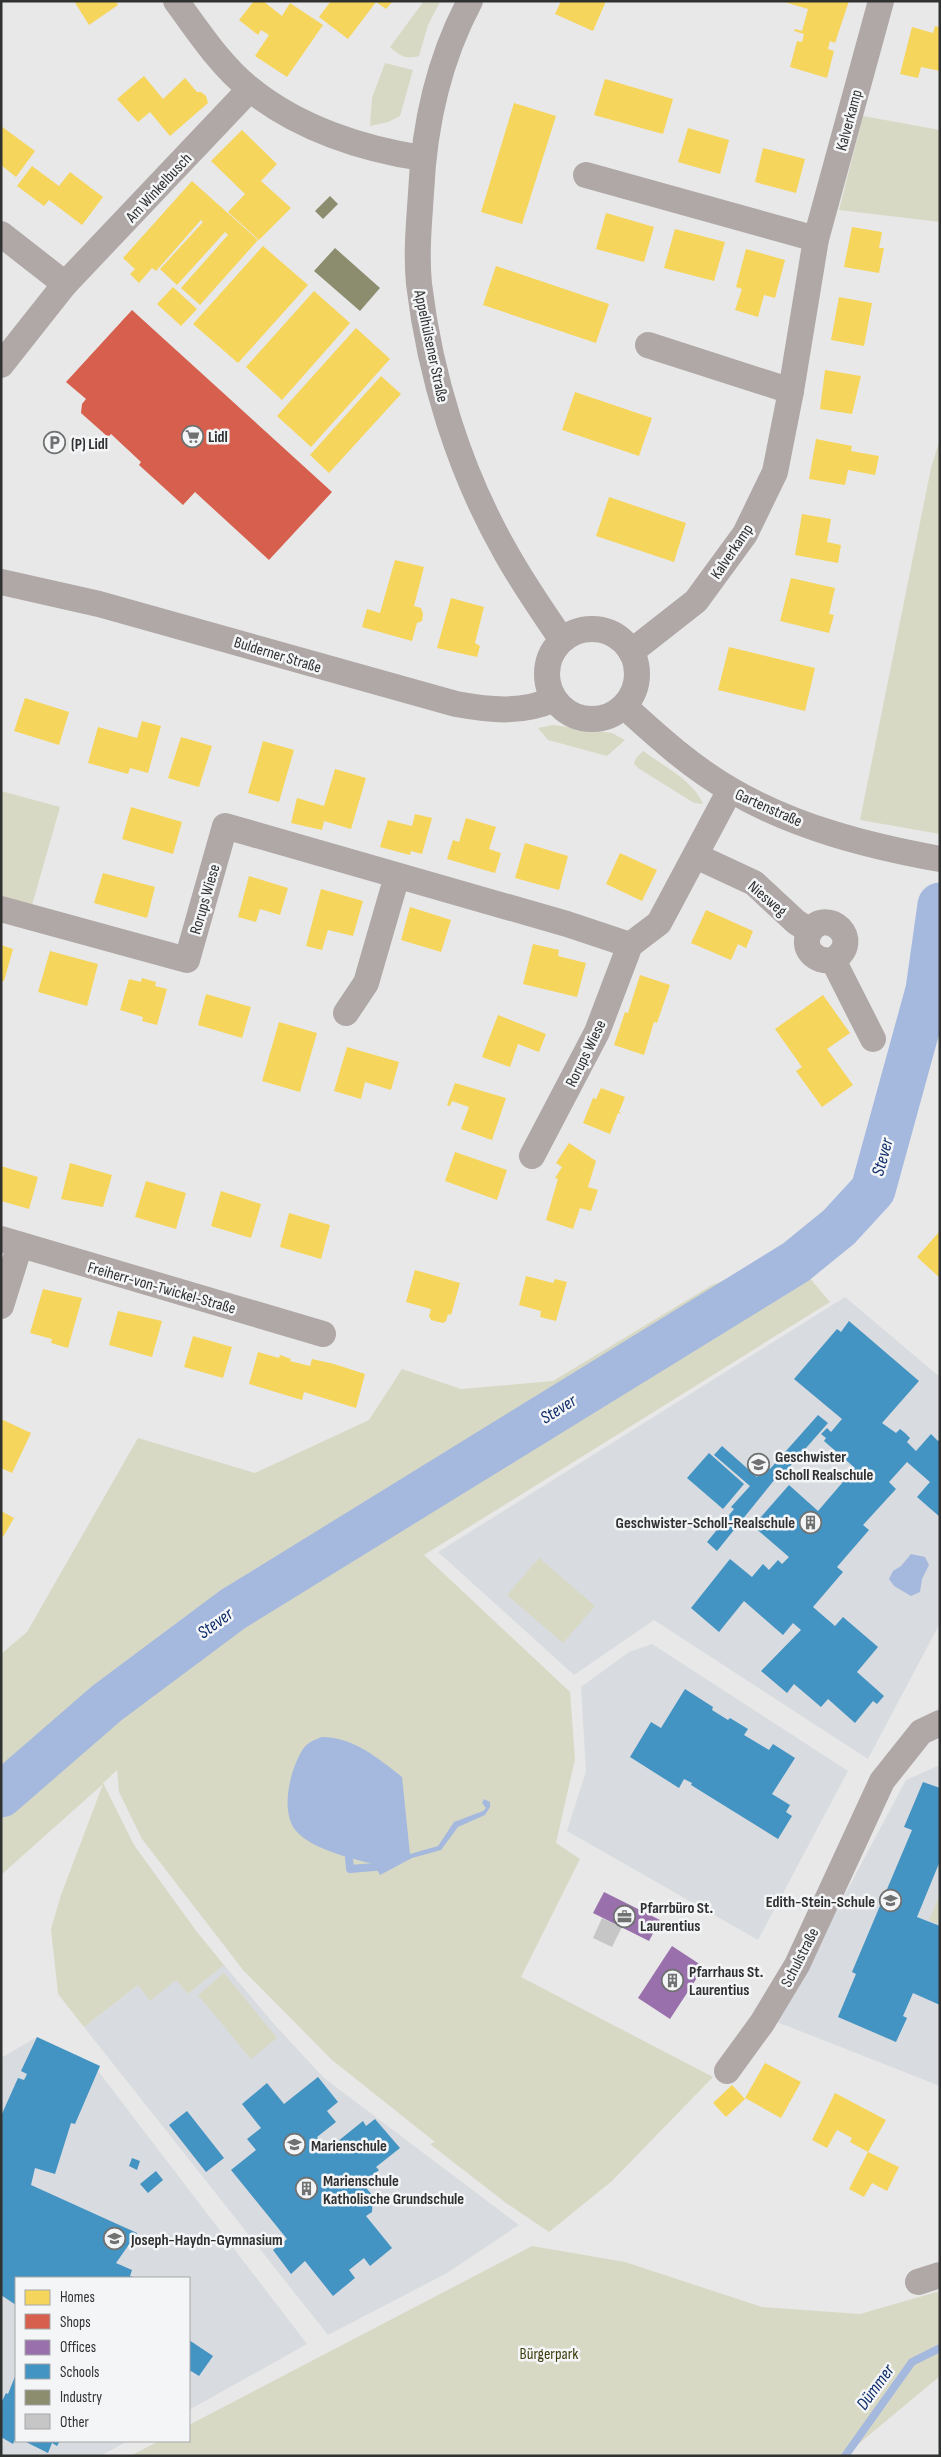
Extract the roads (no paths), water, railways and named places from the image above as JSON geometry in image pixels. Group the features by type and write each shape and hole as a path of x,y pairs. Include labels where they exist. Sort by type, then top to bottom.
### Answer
{"street":[{"path":"176,1 214,53 250,89 290,115 332,136 388,153 422,158"},
{"name":"Appelhülsener Straße","path":"470,1 440,73 428,116 422,158 418,247 419,283 429,345 451,429 482,508 504,550 562,640"},
{"name":"Kalverkamp","path":"631,652 696,601 745,534 775,472 791,391 816,239 881,1"},
{"name":"Am Winkelbusch","path":"1,364 65,284 250,89"},
{"path":"586,175 816,239"},
{"path":"1,234 65,284"},
{"path":"648,345 791,391"},
{"name":"Bulderner Straße","path":"1,582 171,624 456,704 493,710 536,706 554,699"},
{"path":"587,629 601,630 614,635 631,652 636,666 634,689 624,706 612,715 588,719 565,711 554,699 546,677 548,664 553,651 562,640 573,633 587,629"},
{"name":"Gartenstraße","path":"624,706 664,743 730,790 768,810 828,832 930,857"},
{"path":"630,945 659,923 730,790"},
{"name":"Rorups Wiese","path":"1,909 187,960 225,826 567,924 630,945 597,1032 532,1156"},
{"name":"Niesweg","path":"696,856 754,883 796,922 810,931 806,943 809,952 816,958 824,961 833,960 873,1039"},
{"path":"346,1013 366,983 397,876"},
{"path":"1,1306 11,1242"},
{"name":"Freiherr-von-Twickel-Straße","path":"11,1242 323,1334"},
{"name":"Schulstraße","path":"727,2071 762,2023 797,1965 882,1781 921,1732 940,1723"}],"water":[{"path":"911,1554 925,1557 929,1565 922,1579 920,1592 911,1596 894,1586 889,1579 893,1571 901,1566"},
{"path":"322,1737 345,1741 365,1750 402,1777 410,1854 438,1846 454,1822 483,1811 486,1808 482,1803 484,1799 490,1802 490,1807 485,1815 458,1827 441,1850 412,1858 380,1875 374,1864 333,1853 322,1848 304,1838 292,1824 289,1814 288,1791 294,1768 303,1749 311,1742"}],"waterway":[{"name":"Stever","path":"1,1795 107,1703 233,1609 796,1262 839,1227 873,1190 928,990 940,905"},
{"path":"349,1858 350,1869 386,1866"},
{"name":"Dümmer","path":"845,2456 912,2362 940,2348"}],"place":[{"name":"Lidl","path":"192,436"},
{"name":"(P) Lidl","path":"55,443"},
{"name":"Geschwister Scholl Realschule","path":"759,1465"},
{"name":"Geschwister-Scholl-Realschule","path":"811,1522"},
{"name":"Edith-Stein-Schule","path":"891,1901"},
{"name":"Pfarrbüro St. Laurentius","path":"624,1916"},
{"name":"Pfarrhaus St. Laurentius","path":"673,1980"},
{"name":"Marienschule","path":"295,2145"},
{"name":"Marienschule Katholische Grundschule","path":"307,2189"},
{"name":"Joseph-Haydn-Gymnasium","path":"115,2239"}],"park label":[{"name":"Bürgerpark","path":"549,2353"}]}
